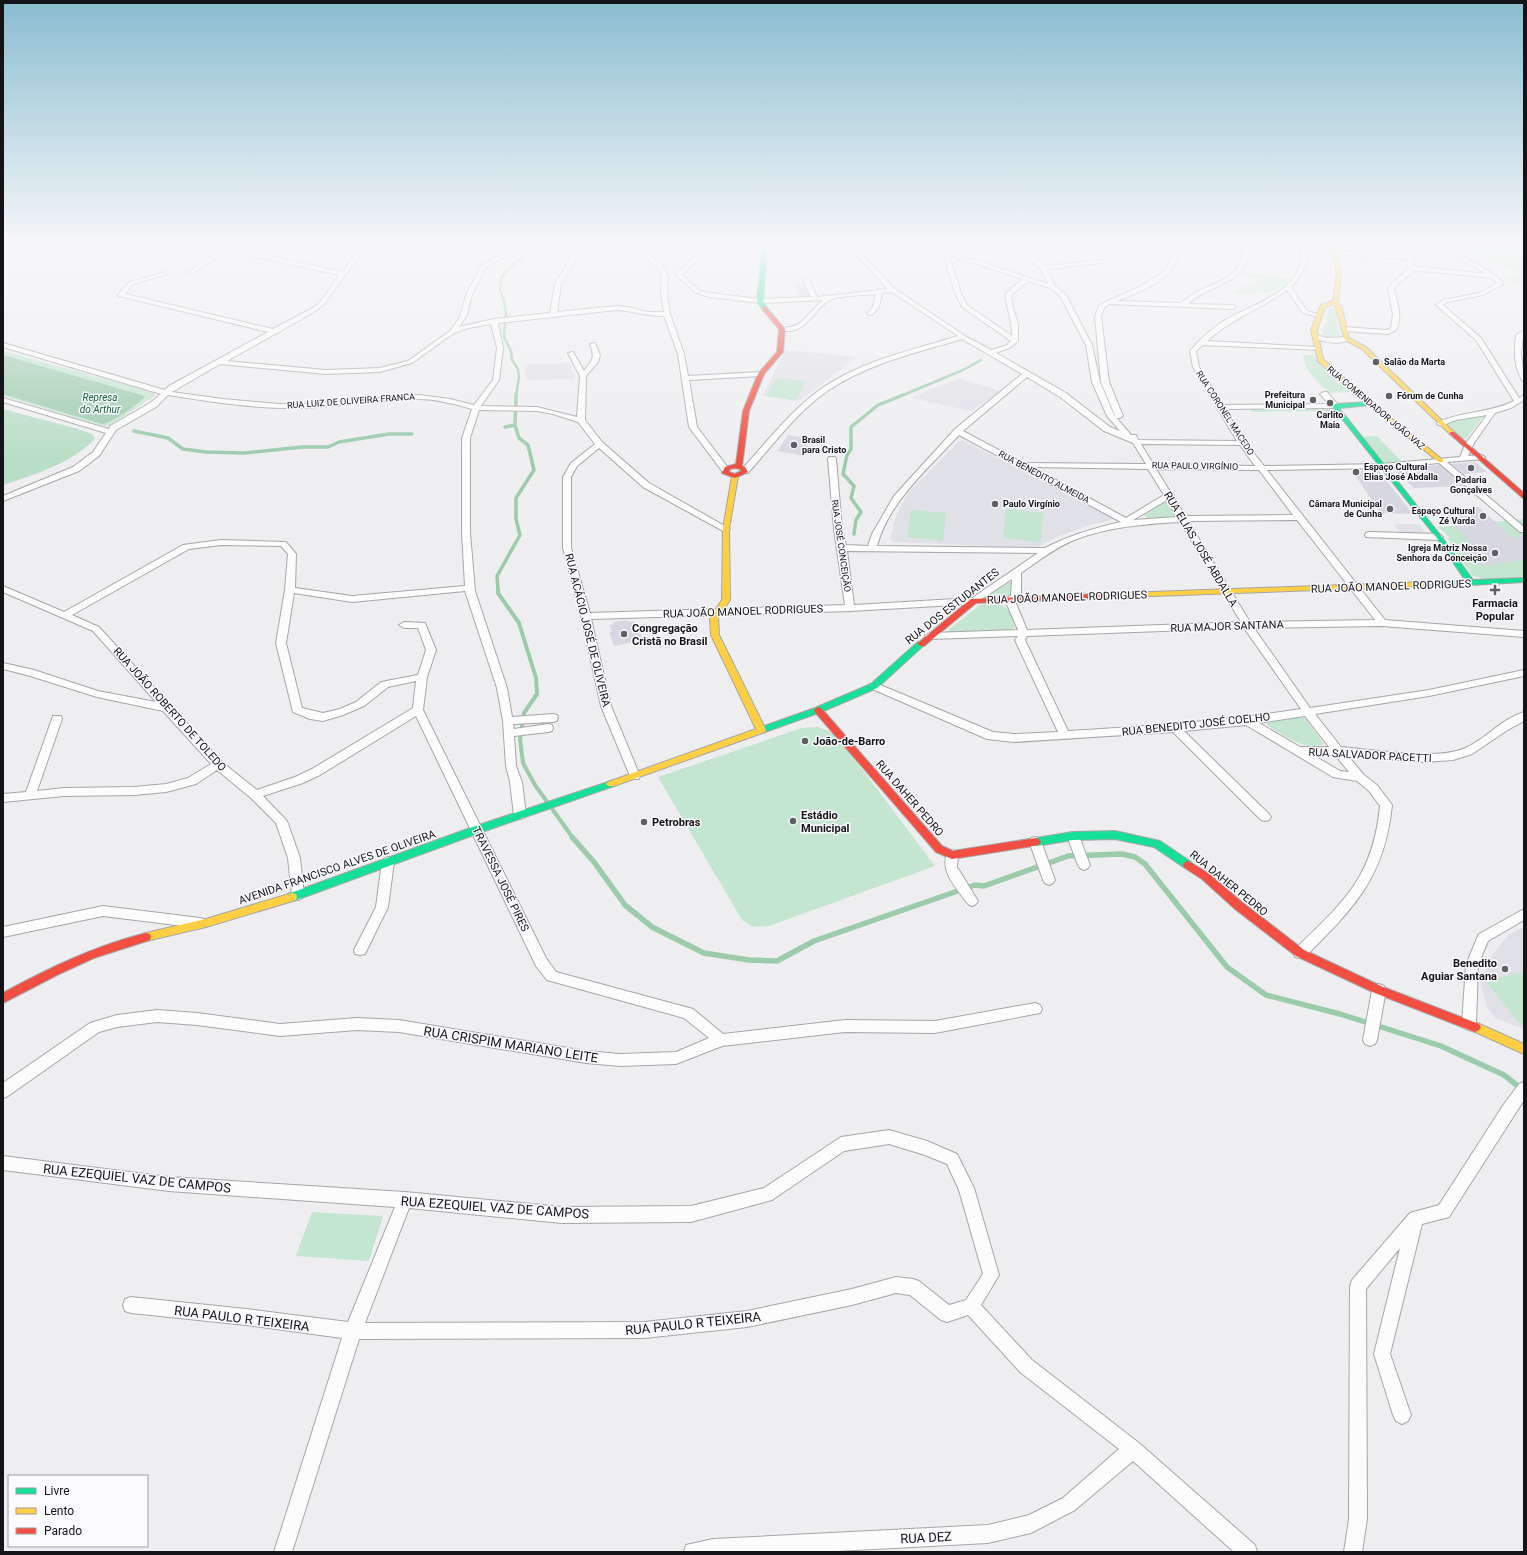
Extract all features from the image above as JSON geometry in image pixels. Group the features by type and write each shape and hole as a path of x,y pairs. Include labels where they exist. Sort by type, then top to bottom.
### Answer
{"street":[{"path":"207,316 276,332"},
{"path":"3,499 76,469 96,454 112,430 153,405 172,388 304,316"},
{"path":"452,332 463,316"},
{"path":"219,362 326,372 380,370 400,365 416,358 452,332 468,326 516,318 546,316"},
{"path":"668,316 681,354 693,427 725,469 726,474 735,476 741,475 746,411 761,374 780,352 782,329"},
{"path":"769,316 782,329 792,329 802,326 812,316"},
{"path":"932,316 990,354 1063,395 1107,429 1136,442 1242,443"},
{"path":"978,316 1014,340"},
{"path":"990,354 1009,346 1014,340 1015,324 1012,316"},
{"path":"1074,316 1089,345 1096,382 1111,416 1128,438"},
{"name":"RUA ELIAS JOSÉ ABDALLA","path":"1098,316 1105,382 1118,415 1170,495 1247,625 1338,751 1360,778 1373,788 1386,805 1384,826 1368,874 1344,908 1300,953"},
{"name":"RUA CORONEL MACEDO","path":"1238,316 1228,321 1193,351 1196,367 1242,443 1382,623"},
{"name":"RUA COMENDADOR JOÃO VAZ","path":"1318,316 1314,330 1320,360 1370,404 1523,530"},
{"path":"1341,316 1347,339"},
{"path":"1344,329 1387,332 1394,329 1397,316"},
{"path":"1441,424 1456,417 1492,412 1521,399 1479,339 1451,316"},
{"path":"496,321 500,348 496,380 476,408 466,438 466,533 470,588 513,721 512,766 516,782 520,815"},
{"path":"1524,332 1519,335 1517,349 1519,367 1524,379"},
{"path":"725,469 729,467 742,468 796,415 832,385 866,369 963,337"},
{"path":"1316,337 1324,340 1347,339 1364,348 1441,424 1481,457 1524,497"},
{"path":"1201,343 1318,349"},
{"path":"583,376 597,356 593,344"},
{"name":"RUA LUIZ DE OLIVEIRA FRANCA","path":"4,347 166,393 279,406 336,404 419,397 450,401 476,408 525,408 554,412 581,420"},
{"path":"572,353 583,376 581,420 599,444 646,485 726,529"},
{"path":"684,378 761,374"},
{"path":"872,548 876,534 897,498 958,431 1027,374"},
{"path":"1324,394 1439,537 1471,583"},
{"path":"3,400 112,430"},
{"path":"1220,407 1335,406 1370,404"},
{"path":"1464,459 1468,447 1492,412"},
{"name":"RUA BENEDITO ALMEIDA","path":"958,431 1127,522"},
{"name":"RUA ACÁCIO JOSÉ DE OLIVEIRA","path":"599,444 574,465 567,477 567,548 586,616 606,706 635,776"},
{"name":"RUA PAULO VIRGÍNIO","path":"1022,465 1150,465 1261,468 1382,466 1441,462 1481,457"},
{"name":"RUA JOSÉ CONCEIÇÃO","path":"832,459 838,530 842,548 850,608"},
{"path":"735,476 726,529 726,600 714,618 714,635 761,730"},
{"path":"1127,522 1170,495"},
{"name":"RUA DOS ESTUDANTES","path":"635,776 818,710 874,686 930,636 974,601 1017,571 1070,539 1127,522 1183,519 1300,517"},
{"path":"1369,535 1439,537"},
{"path":"65,615 171,554 186,547 198,544 283,544 292,554 290,590 281,643 297,710 310,715 323,717 330,716 360,704 385,684 422,678"},
{"path":"842,548 1048,551"},
{"path":"1017,571 1016,596 1010,600 1024,633 1020,640 1065,735"},
{"name":"RUA JOÃO MANOEL RODRIGUES","path":"586,616 850,608 974,601 1524,580"},
{"path":"290,590 352,599 470,588"},
{"name":"RUA JOÃO ROBERTO DE TOLEDO","path":"3,589 96,629 218,765 255,795 281,821 294,858 298,895"},
{"name":"RUA MAJOR SANTANA","path":"930,636 1247,625 1382,623 1524,634"},
{"path":"255,795 299,780 316,772 418,710 422,678 431,650 422,625 404,625"},
{"path":"3,666 34,673 64,684 110,697 168,708"},
{"name":"RUA BENEDITO JOSÉ COELHO","path":"874,686 991,736 1014,738 1175,728 1248,721 1429,693 1524,673"},
{"name":"TRAVESSA JOSÉ PIRES","path":"418,710 541,962 552,976 688,1013 721,1040"},
{"name":"RUA DAHER PEDRO","path":"818,710 939,849 952,855 1037,846 1115,835 1157,844 1205,876 1239,906 1300,953 1378,995 1469,1024 1524,1049"},
{"name":"RUA SALVADOR PACETTI","path":"1300,751 1338,751 1424,758 1453,756 1468,751 1502,728 1524,716"},
{"path":"512,732 553,718"},
{"path":"30,796 57,719"},
{"path":"513,721 548,728"},
{"path":"1248,721 1337,774 1360,778"},
{"path":"1175,728 1265,817"},
{"path":"3,798 64,792 134,791 166,788 192,781 218,765"},
{"name":"AVENIDA FRANCISCO ALVES DE OLIVEIRA","path":"3,998 39,978 79,959 117,944 206,923 298,895 476,830 635,776"},
{"path":"1074,841 1083,863"},
{"path":"1037,846 1048,875"},
{"path":"952,855 951,867 956,878 972,901"},
{"path":"360,950 382,907 388,862"},
{"path":"3,932 103,911 206,923"},
{"path":"1469,1024 1472,965 1483,938 1524,914"},
{"path":"1371,1035 1378,995"},
{"name":"RUA CRISPIM MARIANO LEITE","path":"3,1091 95,1027 117,1021 157,1016 197,1019 280,1030 357,1024 399,1026 586,1057 620,1060 676,1058 721,1040 845,1026 935,1027 1036,1009"},
{"path":"1353,1552 1358,1519 1358,1286 1415,1218 1444,1212 1509,1109 1524,1089"},
{"name":"RUA EZEQUIEL VAZ DE CAMPOS","path":"3,1163 169,1184 405,1200 562,1215 691,1214 767,1195 842,1144 889,1137 927,1148 952,1160 966,1188 991,1275 971,1306"},
{"path":"283,1552 353,1331 405,1200"},
{"path":"1402,1415 1382,1354 1415,1218"},
{"name":"RUA PAULO R TEIXEIRA","path":"131,1305 246,1317 353,1331 644,1330 747,1319 852,1297 896,1285 913,1287 947,1314 971,1306"},
{"path":"971,1306 1026,1366 1133,1448 1248,1552"},
{"name":"RUA DEZ","path":"693,1552 713,1548 988,1534 1031,1524 1069,1504 1133,1448"}],"shaded area":[{"path":"1327,316 1336,316 1340,336 1336,338 1329,338 1322,335"},
{"path":"785,350 857,357 799,401 763,396"},
{"name":"Represa do Arthur","path":"3,351 155,393 155,396 111,424 104,426 3,396"},
{"path":"1303,355 1312,355 1351,392 1329,393 1309,371"},
{"path":"569,363 575,379 526,380 524,365"},
{"path":"777,378 806,381 796,400 766,396"},
{"path":"959,378 1000,391 972,411 911,398"},
{"path":"1249,408 1329,408 1332,411 1252,412"},
{"path":"3,409 78,429 92,434 95,439 85,448 64,462 3,485"},
{"path":"1472,417 1483,417 1466,439 1460,438 1448,424"},
{"path":"1377,436 1402,462 1401,463 1386,464 1362,437"},
{"name":"Paulo Virgínio","path":"963,440 1111,517 1112,520 1090,525 1059,536 1035,548 893,542 890,540 896,516 908,493 959,441"},
{"path":"1165,501 1169,502 1176,515 1175,517 1148,518 1144,515"},
{"path":"1006,509 1043,513 1041,542 1003,538"},
{"path":"911,510 946,513 943,541 907,537"},
{"path":"1524,519 1524,577 1487,579 1473,576 1449,543 1451,542 1447,539 1450,538 1438,527"},
{"path":"1394,524 1419,524 1426,534 1401,534"},
{"path":"1006,582 1011,583 1010,596 985,597"},
{"path":"980,605 1001,605 1010,610 1015,628 1009,631 951,632 948,630"},
{"path":"1300,717 1306,719 1324,744 1309,746 1302,744 1287,738 1267,725 1267,722"},
{"name":"Estádio Municipal","path":"817,727 827,730 838,737 935,866 769,926 754,927 742,920 658,777 802,728"},
{"name":"Benedito Aguiar Santana","path":"1524,927 1524,1029 1495,1018 1487,1007 1480,983 1492,955 1509,934"},
{"path":"1524,972 1524,1025 1522,1026 1485,981"},
{"path":"312,1212 383,1216 369,1261 296,1256"}],"water":[{"name":"Represa do Arthur","path":"3,356 145,396 125,413 112,421 102,424 3,394"}],"building":[{"name":"Brasil para Cristo","path":"788,435 812,439 801,455 777,451"},
{"name":"Padaria Gonçalves","path":"1475,462 1487,472 1464,474 1451,464"},
{"path":"1440,465 1464,486 1414,488 1393,469"},
{"path":"1352,470 1378,470 1413,514 1380,513"},
{"path":"1479,507 1513,538 1524,536 1524,560 1481,566 1456,545 1472,543 1437,510"},
{"name":"Congregação Cristã no Brasil","path":"628,620 629,622 634,621 643,640 614,646 609,632 612,632 609,625 614,624 613,622"}],"waterway":[{"path":"506,316 504,337 511,351 512,360 518,369 519,377 516,396"},
{"path":"901,396 963,370 981,360"},
{"path":"515,425 516,395"},
{"path":"854,534 856,520 861,512 851,498 854,486 843,474 847,455 851,449 851,427 878,405 903,395"},
{"path":"498,590 497,576 520,535 516,519 516,498 534,470 528,445 519,438 515,425"},
{"path":"505,427 515,425"},
{"path":"134,431 168,438 183,449 206,452 244,453 303,447 328,447 339,442 389,434 412,434"},
{"path":"498,590 498,593 519,623 536,678 537,694 524,713 520,739 523,763 535,785 573,838"},
{"path":"572,837 594,862 625,905 652,927 704,953 749,960 777,961 814,941 975,885 984,886 1068,856 1122,854 1135,857 1145,864 1227,967 1266,995 1340,1014 1441,1046 1504,1075 1524,1091"}],"traffic: fast":[{"path":"1335,406 1370,404"},
{"path":"1335,406 1439,537 1471,583"},
{"path":"1424,584 1524,580"},
{"path":"762,730 818,710 874,686 921,644"},
{"path":"292,897 476,830 611,784"},
{"path":"1036,842 1073,836 1115,835 1157,844 1188,865"}],"traffic: slow":[{"path":"1319,316 1314,330 1320,360 1370,404 1441,461"},
{"path":"1341,316 1347,339 1364,348 1452,433"},
{"path":"735,476 726,529 726,600 714,618 715,635 761,730"},
{"path":"1098,596 1424,584"},
{"path":"611,784 762,730"},
{"path":"146,937 206,923 292,897"},
{"path":"1475,1027 1524,1049"}],"traffic: jam":[{"path":"739,466 746,411 761,374 780,352 782,329 770,316"},
{"path":"1452,433 1524,497"},
{"path":"735,466 743,468 745,472 735,476 725,473 727,468 735,466"},
{"path":"921,644 974,601 1098,596"},
{"path":"818,710 939,849 952,855 1036,842"},
{"path":"1188,865 1205,876 1239,906 1300,953 1379,990 1475,1027"},
{"path":"3,998 73,962 108,948 146,937"}],"place":[{"name":"Salão da Marta","path":"1376,362"},
{"name":"Fórum de Cunha","path":"1389,396"},
{"name":"Prefeitura Municipal","path":"1313,400"},
{"name":"Carlito Maia","path":"1330,403"},
{"name":"Brasil para Cristo","path":"794,445"},
{"name":"Padaria Gonçalves","path":"1471,468"},
{"name":"Espaço Cultural Elias José Abdalla","path":"1356,472"},
{"name":"Paulo Virgínio","path":"995,504"},
{"name":"Câmara Municipal de Cunha","path":"1390,509"},
{"name":"Espaço Cultural Zé Varda","path":"1483,516"},
{"name":"Igreja Matriz Nossa Senhora da Conceição","path":"1495,553"},
{"name":"Farmacia Popular","path":"1495,590"},
{"name":"Congregação Cristã no Brasil","path":"624,634"},
{"name":"João-de-Barro","path":"805,741"},
{"name":"Estádio Municipal","path":"793,821"},
{"name":"Petrobras","path":"644,822"},
{"name":"Benedito Aguiar Santana","path":"1505,969"}]}
